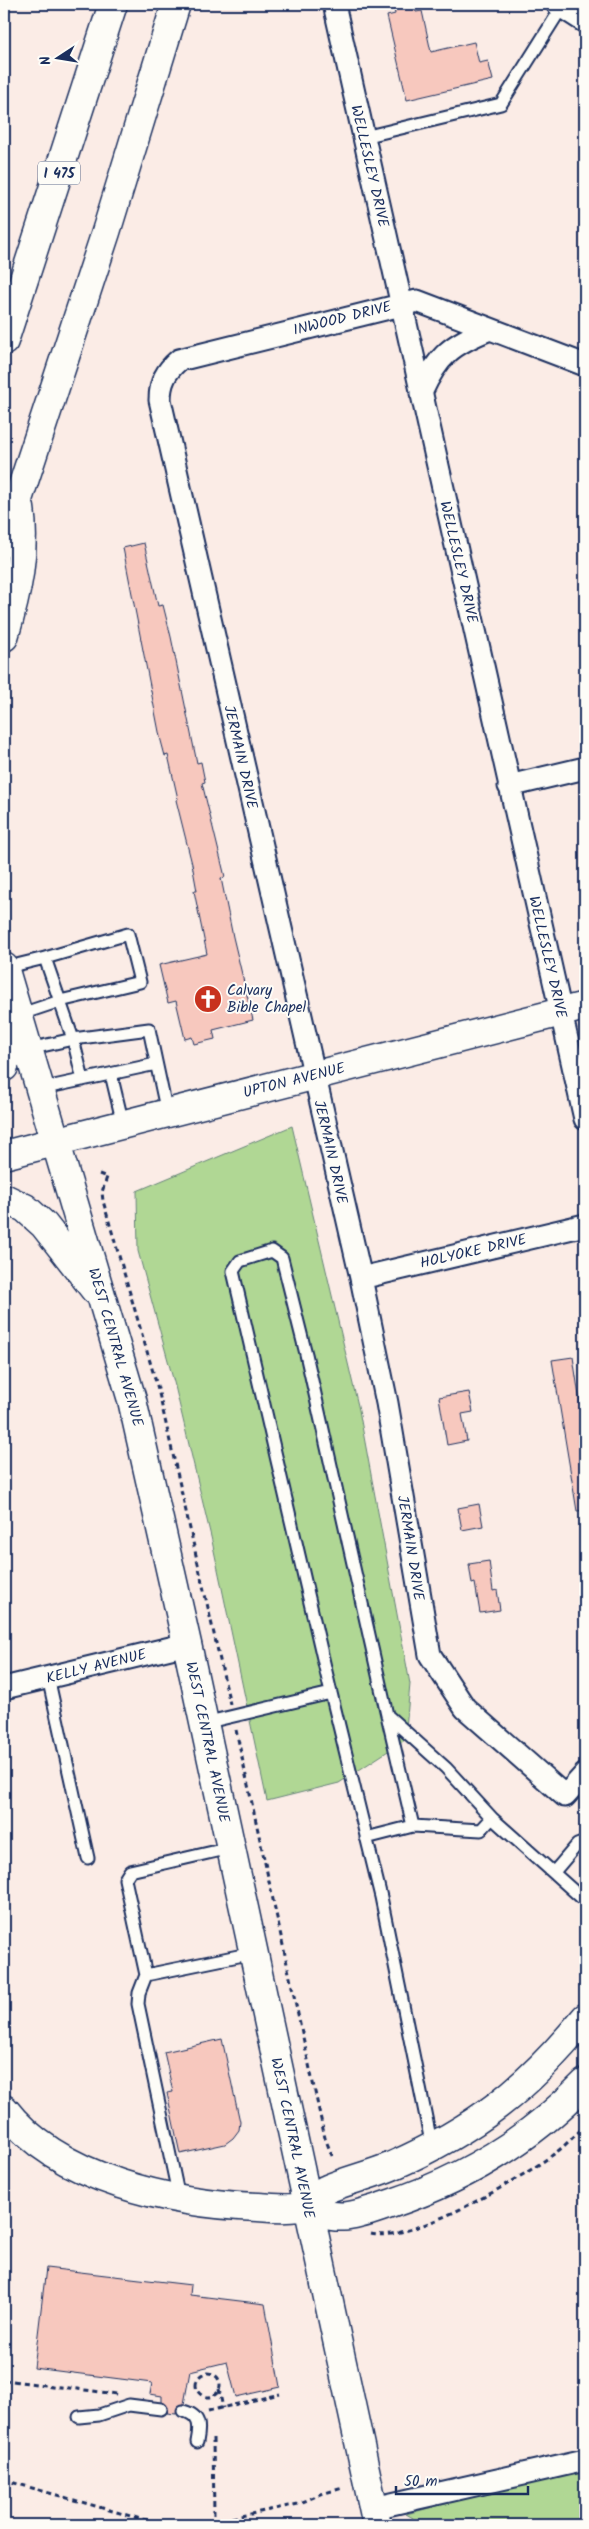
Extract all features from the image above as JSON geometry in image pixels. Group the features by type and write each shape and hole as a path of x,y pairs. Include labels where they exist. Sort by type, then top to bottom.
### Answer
{"main road":[{"name":"I 475","path":"4,342 113,4"},
{"path":"4,542 106,232 176,4"},
{"path":"5,632 18,583 23,548 19,499"},
{"name":"WEST CENTRAL AVENUE","path":"4,968 16,1015 104,1301 132,1400 187,1644 376,2517"},
{"name":"UPTON AVENUE","path":"4,1155 573,1009"},
{"path":"4,1067 16,1015"},
{"path":"4,1198 25,1208 44,1225 104,1301"},
{"path":"4,2109 12,2120 53,2152 75,2165 147,2192 228,2206 278,2208 307,2205 326,2189 374,2173 462,2132 521,2088 556,2054 585,2018"},
{"path":"307,2205 317,2212 337,2218 374,2209 439,2186 486,2163 524,2137 557,2110 585,2083"}],"street":[{"name":"WELLESLEY DRIVE","path":"334,4 509,786 573,1009 585,1119"},
{"path":"559,5 585,22"},
{"name":"INWOOD DRIVE","path":"191,355 417,301 585,365"},
{"path":"421,393 433,367 446,354 466,339 490,329"},
{"name":"JERMAIN DRIVE","path":"191,355 179,360 171,367 160,387 160,400 387,1403 430,1655 465,1708 565,1796 585,1774"},
{"path":"509,786 585,768"},
{"name":"HOLYOKE DRIVE","path":"360,1278 585,1225"},
{"name":"KELLY AVENUE","path":"4,1688 187,1644"},
{"path":"376,2517 585,2460"}],"lane":[{"path":"364,137 501,104 535,52 559,5"},
{"path":"4,968 128,934 140,982 60,1001 16,1015"},
{"path":"45,958 73,1039 82,1080"},
{"path":"27,1049 73,1039 149,1029 167,1113"},
{"path":"39,1089 156,1064"},
{"path":"111,1074 124,1124"},
{"path":"413,1826 306,1354 282,1258 272,1251 240,1261 233,1271 383,1907 432,2147"},
{"path":"48,1677 88,1858"},
{"path":"204,1724 331,1693"},
{"path":"387,1715 446,1768 492,1818 585,1901"},
{"path":"366,1838 413,1826 481,1830 492,1818"},
{"path":"554,1872 577,1845 585,1842"},
{"path":"179,2198 138,2004 139,1993 146,1975 126,1886 127,1875 130,1871 230,1848"},
{"path":"146,1975 253,1953"},
{"path":"79,2417 100,2415 129,2405 161,2409"},
{"path":"184,2411 193,2414 197,2419 199,2424 197,2442"}],"path":[{"path":"99,1174 106,1177 102,1192 104,1201 158,1388 233,1716 325,2138 333,2158"},
{"path":"193,2397 196,2390 196,2380 206,2373 217,2377 223,2408"},
{"path":"4,2380 121,2394"},
{"path":"196,2390 207,2398 215,2395 219,2389"},
{"path":"208,2416 203,2411 280,2394"},
{"path":"213,2433 214,2516 217,2521"},
{"path":"4,2480 147,2520 168,2523 217,2521 298,2504 321,2494 342,2488"}],"green space":[{"path":"292,1126 359,1410 410,1684 405,1740 339,1783 267,1801 212,1541 175,1386 138,1251 137,1191"},
{"path":"585,2468 585,2525 411,2525 413,2518 406,2514"}],"building":[{"path":"393,4 414,4 416,12 422,11 431,52 474,42 479,63 488,61 493,80 407,100 387,16 395,14"},
{"path":"144,543 158,606 163,605 171,637 197,763 201,762 205,782 202,783 225,877 221,878 253,1020 213,1030 215,1039 194,1044 192,1037 185,1039 176,1001 168,1003 159,965 207,954 194,891 197,891 192,864 176,800 178,799 168,755 165,756 160,737 123,548"},
{"path":"573,1357 585,1435 585,1510 577,1511 552,1360"},
{"path":"469,1392 473,1412 462,1414 467,1441 447,1445 439,1397"},
{"path":"479,1504 483,1526 462,1530 458,1508"},
{"path":"489,1561 493,1591 497,1590 500,1610 480,1613 475,1583 472,1584 469,1564"},
{"path":"222,2039 240,2122 239,2130 225,2144 180,2154 167,2093 173,2092 164,2052"},
{"path":"46,2268 191,2285 190,2295 265,2304 280,2387 236,2397 227,2362 190,2371 184,2404 178,2406 176,2414 167,2413 168,2407 162,2402 162,2396 150,2394 152,2383 34,2368"}],"place":[{"name":"Calvary Bible Chapel","path":"208,999"}]}
